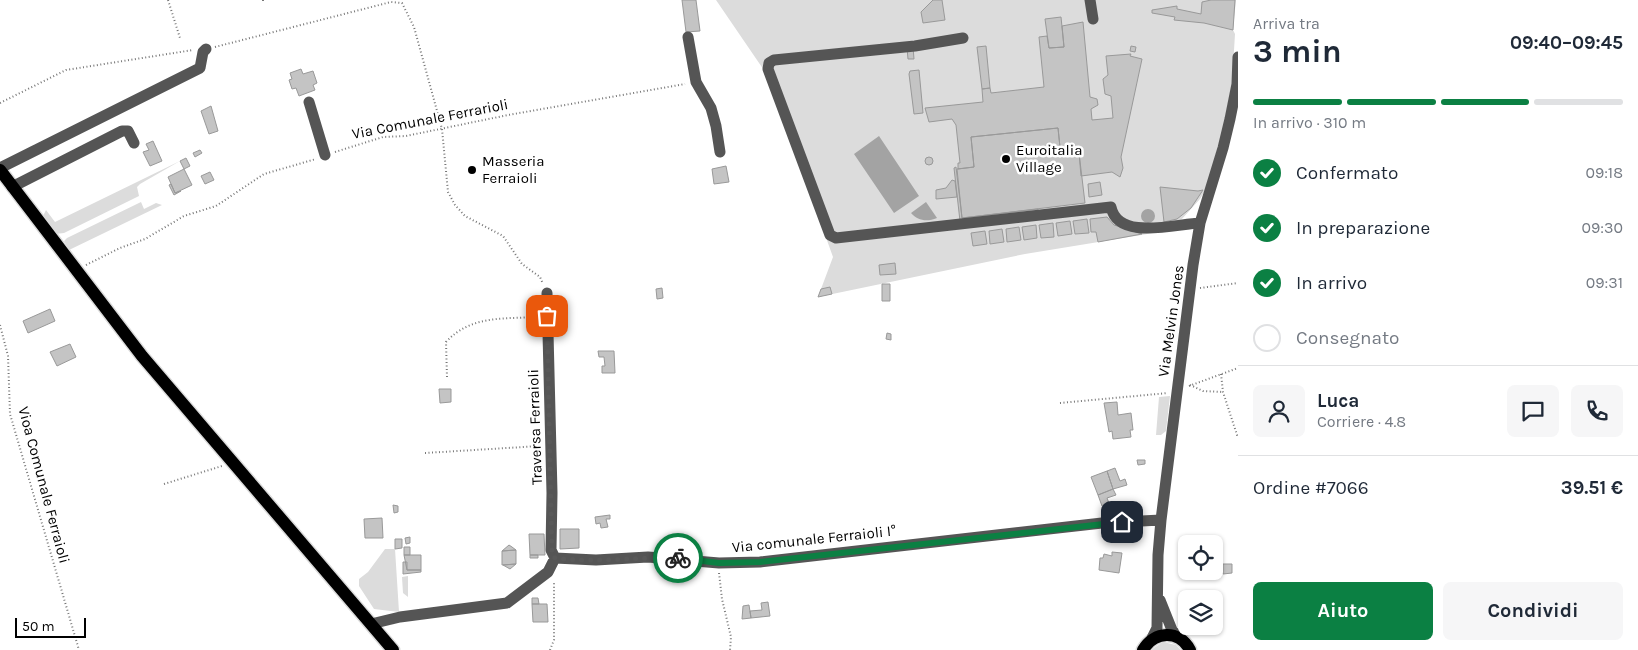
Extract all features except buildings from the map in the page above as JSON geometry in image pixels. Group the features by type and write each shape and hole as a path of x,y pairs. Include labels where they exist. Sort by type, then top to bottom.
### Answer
{"main road":[{"path":"0,169 142,356 393,650"},
{"path":"1145,645 1163,635 1179,638 1191,649"}],"street":[{"path":"1090,0 1093,19"},
{"path":"688,37 696,82 711,108 720,152"},
{"path":"963,38 915,46 774,60 769,63 768,69 830,235 836,238 1111,207 1112,216 1118,222 1144,229 1200,223"},
{"path":"0,169 200,68 203,52 206,48"},
{"name":"Via Melvin Jones","path":"1145,645 1157,628 1161,520 1176,391 1200,223 1223,148 1237,84 1238,58"},
{"path":"309,102 325,155"},
{"path":"12,187 122,131 128,131 134,143"},
{"name":"Traversa Ferraioli","path":"547,293 551,550 553,564"},
{"name":"Via comunale Ferraioli I°","path":"553,564 648,557 719,563 760,562 1102,523 1161,520"},
{"path":"371,624 400,617 507,603 553,564"},
{"name":"Via Melvin Jones","path":"1158,593 1172,630 1179,638"}],"path":[{"path":"168,0 180,38"},
{"path":"0,103 72,68 206,48 398,1 402,3 414,27 442,129 448,192 455,205 466,216 503,236 522,264 540,277 547,293"},
{"name":"Via Comunale Ferrarioli","path":"76,271 120,248 145,239 184,216 216,206 264,174 383,137 406,136 508,114 601,101 696,82"},
{"path":"1190,289 1238,283"},
{"path":"447,377 446,342 462,329 491,318 547,316"},
{"name":"Vioa Comunale Ferraioli","path":"0,324 8,356 10,414 79,650"},
{"path":"1060,404 1176,391 1238,368"},
{"path":"1221,374 1223,392 1238,438"},
{"path":"1190,385 1203,391 1223,392"},
{"path":"424,453 550,446"},
{"path":"164,484 232,463"},
{"path":"719,563 722,599 730,637 730,650"},
{"path":"550,650 554,640 553,564"}],"shaded area":[{"name":"Euroitalia Village","path":"716,0 1236,0 1233,30 1235,34 1232,83 1223,129 1206,189 1200,199 1172,230 1025,254 818,297 833,257 768,76"},
{"path":"879,136 919,196 894,213 854,154"},
{"path":"180,161 140,184 137,187 139,196 64,233 55,234 43,216 46,210 55,222"},
{"path":"141,202 144,209 156,203 162,205 69,250 64,241 67,238"},
{"path":"926,202 937,218 923,220 911,213"},
{"path":"1148,209 1153,211 1155,216 1153,221 1148,223 1143,221 1141,216 1143,211"},
{"path":"1170,396 1166,431 1161,435 1156,435 1159,397"},
{"path":"385,549 395,549 399,612 374,609 359,586 359,579 368,572"},
{"path":"408,576 408,597 403,593 402,577"},
{"path":"1163,642 1176,645 1181,650 1151,650"}],"way so far":[{"path":"547,316 552,555 555,558 572,560 648,557 678,558"}],"place":[{"name":"Euroitalia Village","path":"1006,159"},
{"name":"Masseria Ferraioli","path":"472,170"}],"route":[{"path":"678,558 719,563 760,562 881,547 1122,522"}]}
